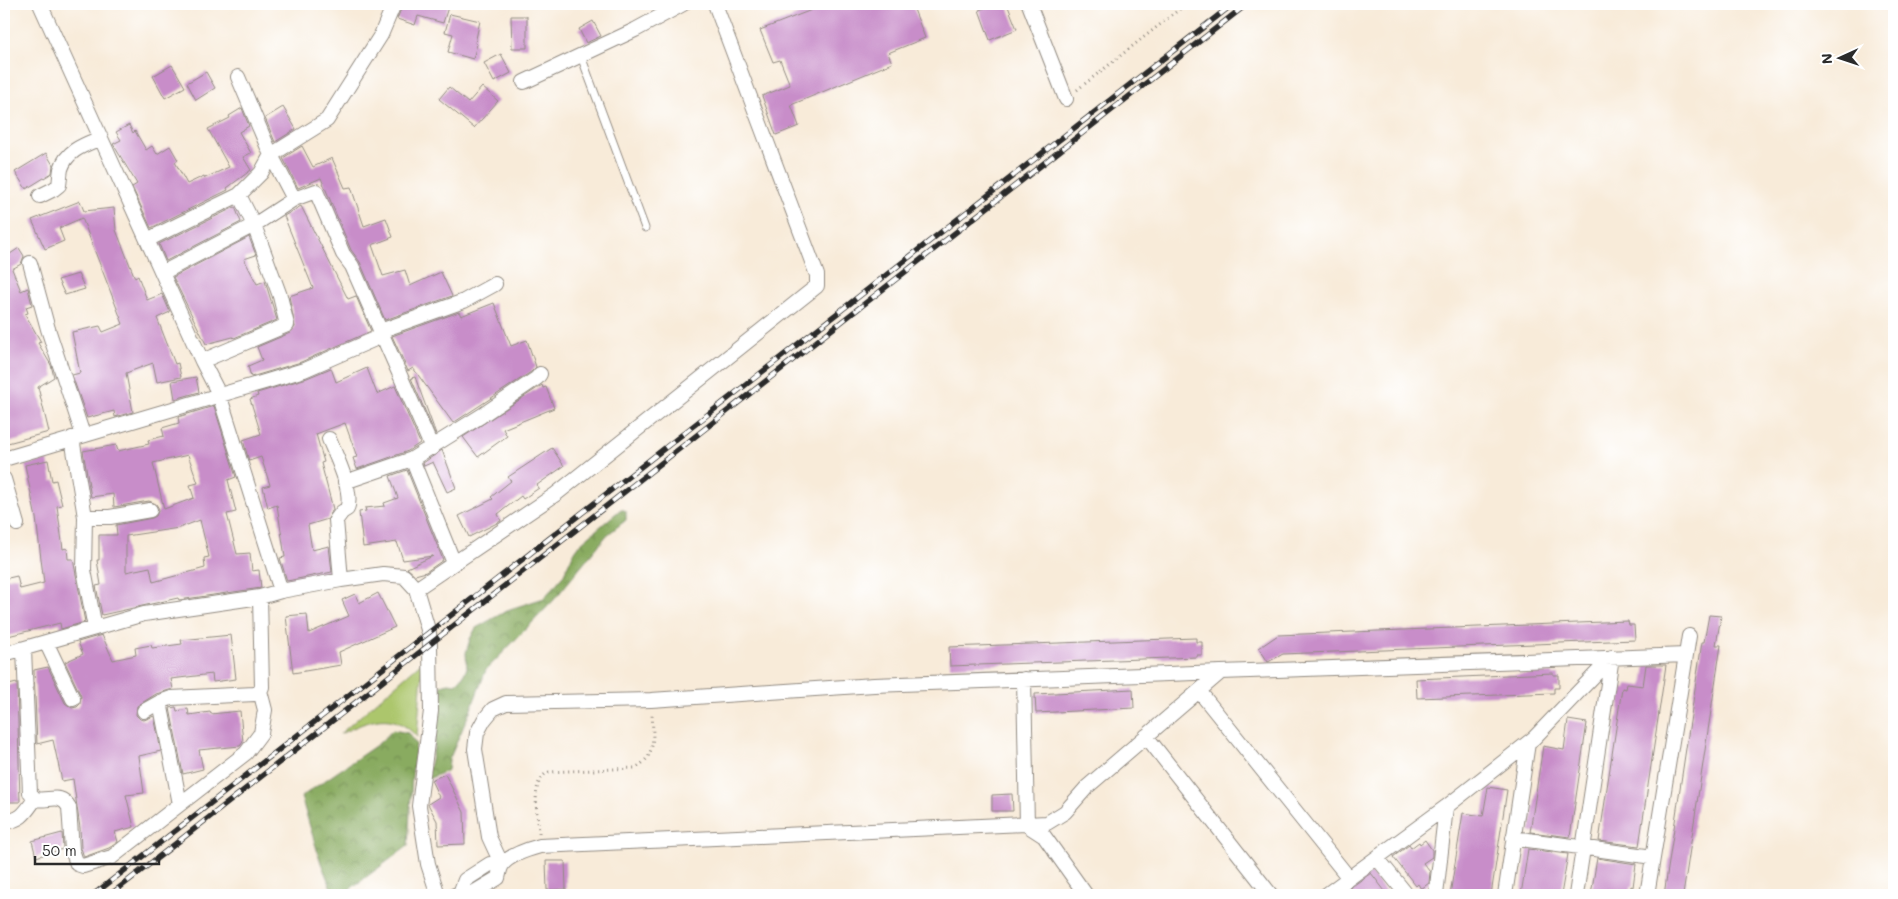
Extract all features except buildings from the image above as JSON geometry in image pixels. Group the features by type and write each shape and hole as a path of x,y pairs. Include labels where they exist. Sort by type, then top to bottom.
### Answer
{"street":[{"path":"40,4 202,361 219,394 281,591"},
{"path":"147,240 238,195 261,173 270,155 327,120 381,35 394,4"},
{"path":"524,82 581,56 684,4"},
{"path":"416,589 556,494 817,286 817,275 715,4"},
{"path":"1029,4 1066,99"},
{"path":"238,77 270,155 294,199"},
{"path":"40,196 59,185 60,171 68,156 77,148 101,138"},
{"path":"162,273 254,225 294,199 316,191 343,254 352,266 432,448"},
{"path":"202,361 287,325 280,296 254,225 238,195"},
{"path":"30,262 77,436 85,517 84,570 95,628"},
{"path":"4,459 304,370 381,334 464,301 495,284"},
{"path":"345,482 412,459 432,448 521,389 540,374"},
{"path":"329,439 345,482 348,507 338,516 336,526 341,580"},
{"path":"412,459 454,562"},
{"path":"4,479 17,524"},
{"path":"85,517 110,517 150,510"},
{"path":"4,654 144,614 260,597 281,591 341,580 383,574 404,576 416,589 429,633 431,711 419,806 428,864 438,895"},
{"path":"35,799 59,798 67,802 72,850 76,864 84,866 112,857 246,753 261,733 265,710 260,691 262,687 260,597"},
{"path":"1647,895 1689,636"},
{"path":"46,642 73,699"},
{"path":"24,649 30,792 35,799"},
{"path":"502,865 489,837 475,749 477,733 484,720 493,710 506,703 651,700 874,684 1686,655"},
{"path":"1326,895 1446,807 1528,743 1612,657"},
{"path":"1576,895 1612,657"},
{"path":"457,894 472,893 498,878 502,865 523,850 540,846 1047,823 1065,812 1087,787 1221,672"},
{"path":"1024,679 1027,825"},
{"path":"144,711 171,698 255,694 260,691"},
{"path":"1199,691 1348,878"},
{"path":"160,702 180,804"},
{"path":"1146,736 1271,895"},
{"path":"1505,895 1528,743"},
{"path":"4,822 24,816 35,799"},
{"path":"1436,895 1446,807"},
{"path":"1027,825 1044,836 1086,895"},
{"path":"1513,838 1653,857"},
{"path":"1377,858 1407,895"}],"lane":[{"path":"581,56 645,228"}],"path":[{"path":"1066,99 1186,4"},
{"path":"540,846 537,790 539,780 549,772 635,768 642,764 652,749 651,700"}],"green space":[{"path":"621,509 626,511 626,520 607,535 553,601 486,670 449,760 448,770 426,780 434,747 441,685 455,684 462,678 467,668 466,653 476,628 510,609 544,598 563,576 573,554 581,543"},
{"path":"423,661 417,737 408,728 390,720 371,721 340,734"},
{"path":"393,730 408,733 416,744 408,846 342,895 334,895 321,863 301,797 378,744"}],"railway":[{"path":"93,895 1233,4"},
{"path":"110,895 1247,4"}]}
